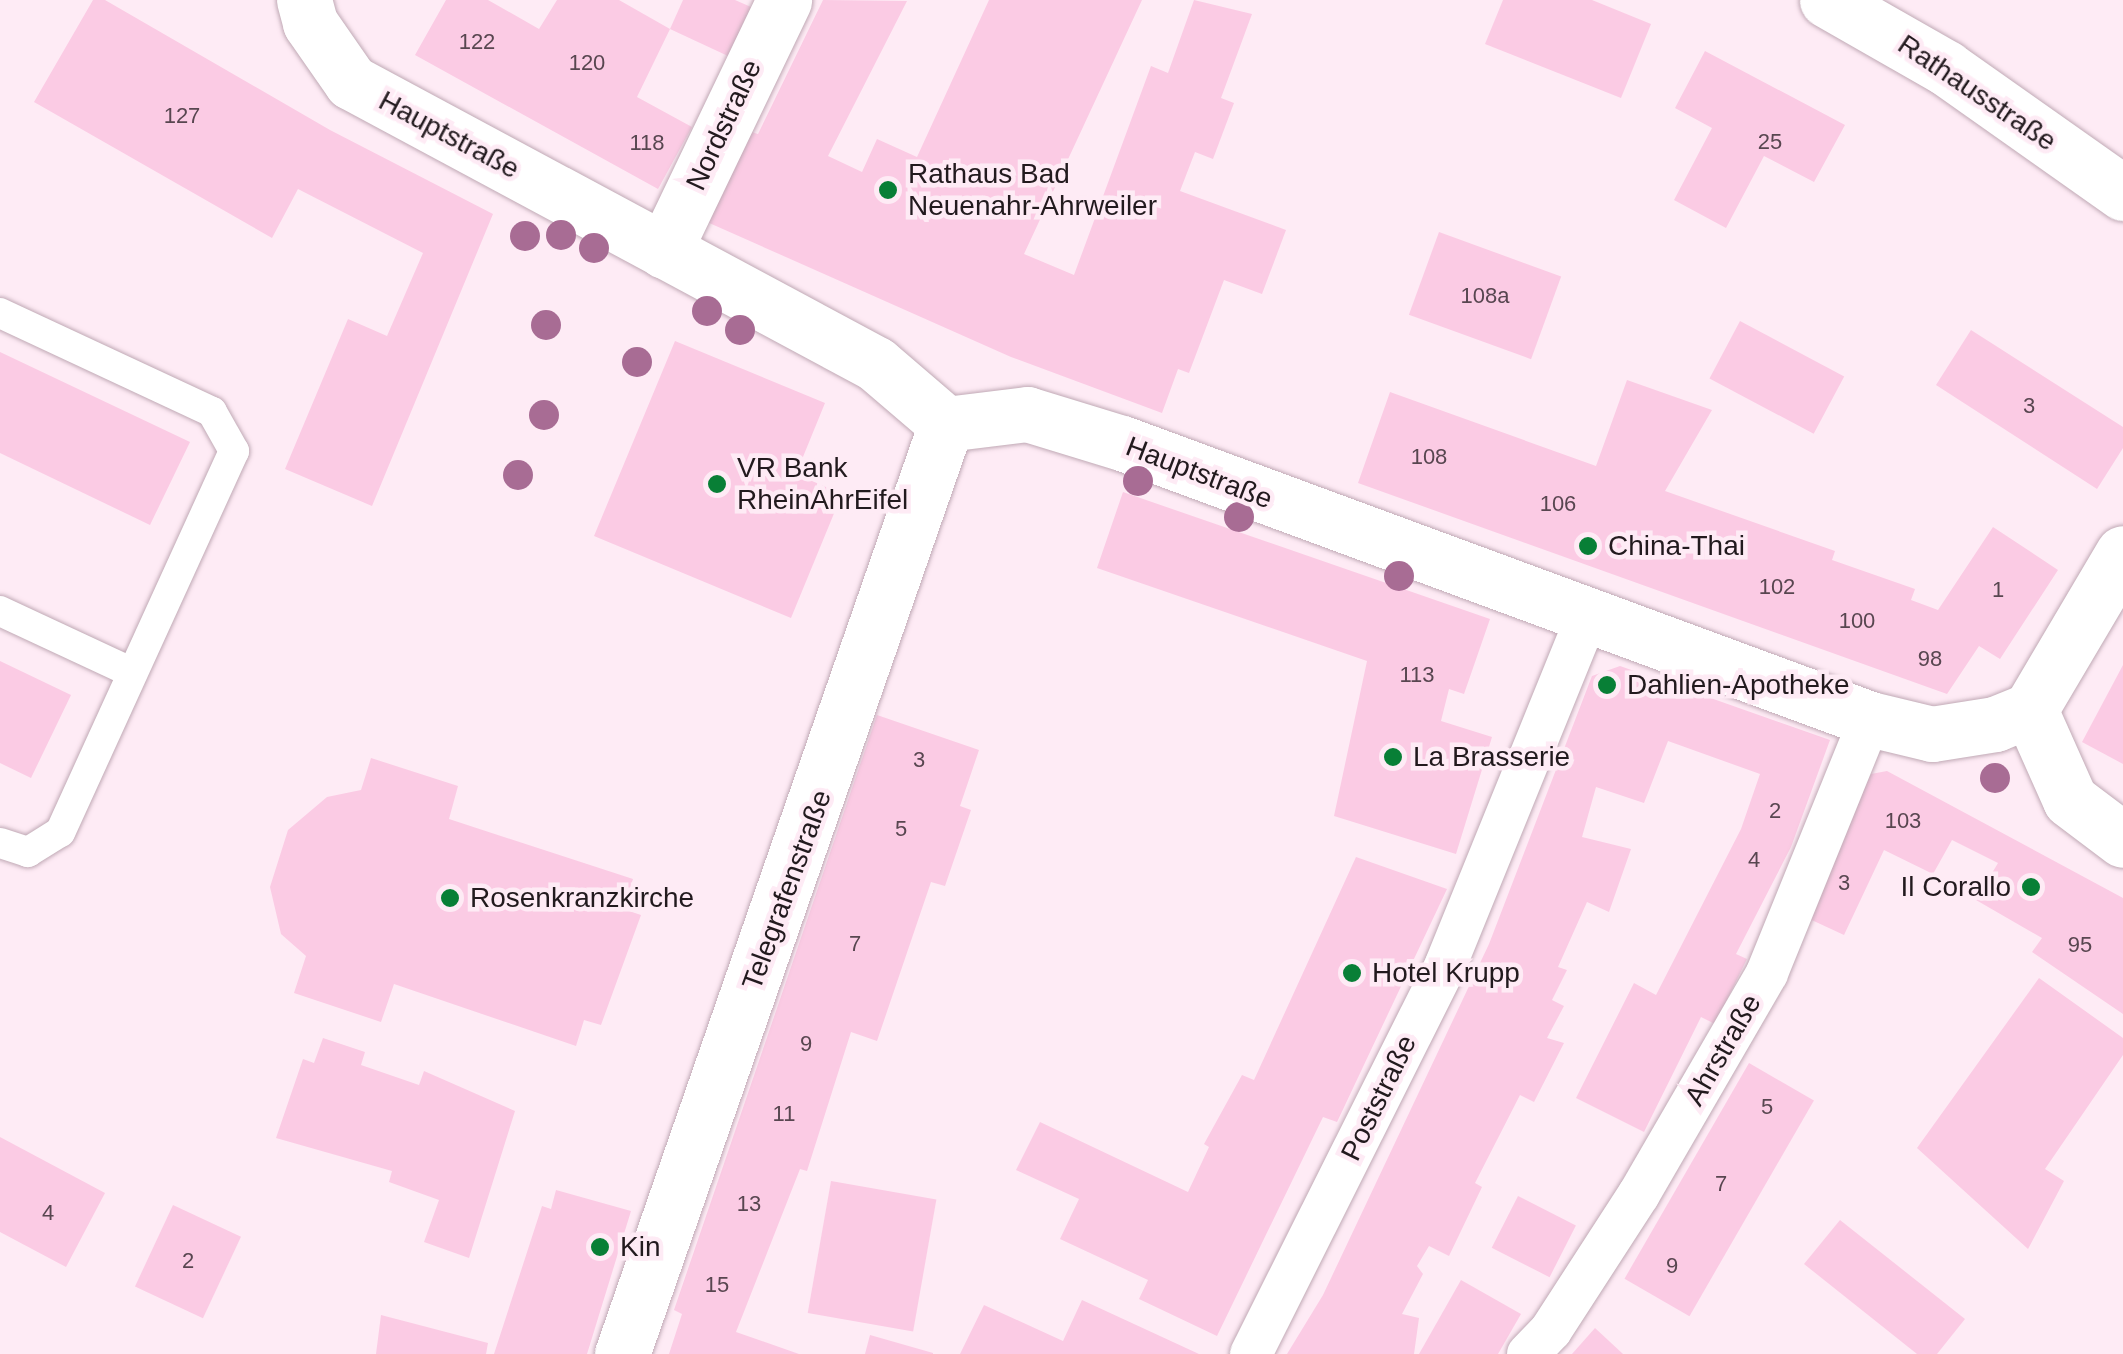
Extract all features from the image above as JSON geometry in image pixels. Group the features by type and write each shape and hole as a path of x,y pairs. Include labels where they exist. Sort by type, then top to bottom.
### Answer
{"street":[{"name":"Hauptstraße","path":"304,0 310,23 351,82 876,364 946,424 1027,414 1870,720 1932,734 1994,724 2030,710"},
{"name":"Nordstraße","path":"664,250 784,0"},
{"name":"Rathausstraße","path":"1827,0 1946,68 2123,193"},
{"name":"Telegrafenstraße","path":"622,1354 946,424"},
{"path":"2123,553 2030,710 2070,800 2123,840"},
{"name":"Poststraße","path":"1252,1354 1446,964 1588,615"},
{"name":"Ahrstraße","path":"1528,1354 1552,1330 1639,1194 1768,972 1870,720"}],"lane":[{"path":"0,313 212,412 234,451 60,832 28,852 0,843"},
{"path":"0,611 131,672"}],"building":[{"path":"93,0 105,0 330,130 493,214 372,506 285,469 348,319 387,336 423,253 298,189 272,238 34,102"},
{"path":"446,0 488,0 539,29 557,0 619,0 670,29 637,97 692,127 658,189 415,55"},
{"path":"683,0 735,0 751,7 728,56 670,29"},
{"name":"Rathaus Bad Neuenahr-Ahrweiler","path":"823,0 907,1 828,156 862,172 877,139 917,157 989,0 1142,0 1024,254 1074,275 1151,66 1168,73 1194,0 1252,14 1221,98 1234,103 1213,159 1195,152 1180,191 1286,230 1262,294 1224,280 1189,373 1178,369 1162,413 1011,357 707,222 748,131 758,134"},
{"path":"1503,0 1592,0 1651,24 1621,98 1485,44"},
{"path":"1705,51 1845,125 1814,182 1764,156 1726,228 1674,200 1712,128 1675,108"},
{"path":"1439,232 1561,276 1531,359 1409,315"},
{"path":"1740,321 1844,376 1814,434 1709,378"},
{"path":"1971,330 2123,427 2123,448 2097,489 1936,385"},
{"name":"VR Bank RheinAhrEifel","path":"675,341 825,403 796,474 842,494 791,618 594,536"},
{"path":"0,352 190,442 150,525 0,453"},
{"path":"1627,380 1712,410 1665,491 1835,551 1832,560 1915,589 1911,600 1938,610 1993,527 2058,570 2000,659 1979,646 1947,694 1358,483 1390,392 1596,466"},
{"path":"1123,492 1490,619 1464,694 1449,689 1441,721 1492,737 1456,854 1334,816 1367,661 1097,568"},
{"path":"0,661 71,695 31,778 0,763"},
{"path":"2123,665 2123,764 2082,742"},
{"path":"1620,666 1830,740 1791,847 1736,954 1747,959 1715,1024 1701,1017 1644,1132 1576,1098 1634,983 1656,995 1741,829 1760,774 1668,741 1644,803 1596,787 1582,837 1631,849 1609,912 1587,902 1558,967 1567,970 1552,1000 1564,1006 1547,1038 1564,1043 1534,1102 1520,1095 1475,1183 1482,1187 1449,1256 1429,1246 1417,1266 1423,1274 1402,1314 1419,1318 1414,1354 1287,1354 1323,1295 1489,944 1592,676"},
{"path":"877,715 979,750 960,806 971,810 945,886 931,882 877,1041 851,1032 807,1171 800,1169 736,1332 799,1354 669,1354 682,1314 674,1310"},
{"name":"Rosenkranzkirche","path":"371,758 458,786 449,819 633,879 623,909 641,915 601,1025 584,1020 576,1046 394,984 381,1022 294,993 306,956 281,934 270,887 288,830 327,797 361,790"},
{"path":"1887,771 2123,898 2123,1014 2032,952 2042,938 1976,900 1998,863 1952,840 1933,874 1884,850 1844,935 1803,916 1871,774"},
{"path":"1356,857 1447,889 1337,1122 1323,1117 1217,1336 1139,1299 1148,1280 1060,1239 1079,1199 1016,1170 1040,1122 1188,1192 1209,1147 1204,1144 1242,1075 1254,1080"},
{"path":"2039,978 2123,1038 2123,1055 2045,1169 2064,1181 2028,1249 1917,1148"},
{"path":"323,1038 365,1052 361,1065 419,1085 424,1071 515,1111 469,1258 424,1242 439,1200 389,1182 392,1171 276,1138 303,1059 314,1063"},
{"path":"1749,1063 1814,1100 1689,1316 1624,1279"},
{"path":"0,1137 105,1193 66,1267 0,1232"},
{"path":"831,1181 936,1200 913,1332 808,1313"},
{"path":"556,1190 631,1211 587,1354 494,1354 542,1206 551,1209"},
{"path":"1518,1196 1576,1226 1550,1277 1492,1248"},
{"path":"173,1205 241,1237 203,1318 135,1287"},
{"path":"1840,1220 1965,1319 1937,1354 1917,1354 1804,1264"},
{"path":"1461,1280 1521,1314 1498,1354 1419,1354"},
{"path":"1082,1300 1199,1354 960,1354 984,1305 1063,1341"},
{"path":"381,1315 488,1343 486,1354 376,1354"},
{"path":"1595,1328 1623,1354 1572,1354"},
{"path":"870,1335 933,1353 933,1354 865,1354"}],"place":[{"name":"Rathaus Bad Neuenahr-Ahrweiler","path":"888,190"},
{"name":"VR Bank RheinAhrEifel","path":"717,484"},
{"name":"China-Thai","path":"1588,546"},
{"name":"Dahlien-Apotheke","path":"1607,685"},
{"name":"La Brasserie","path":"1393,757"},
{"name":"Il Corallo","path":"2031,887"},
{"name":"Rosenkranzkirche","path":"450,898"},
{"name":"Hotel Krupp","path":"1352,973"},
{"name":"Kin","path":"600,1247"}]}
